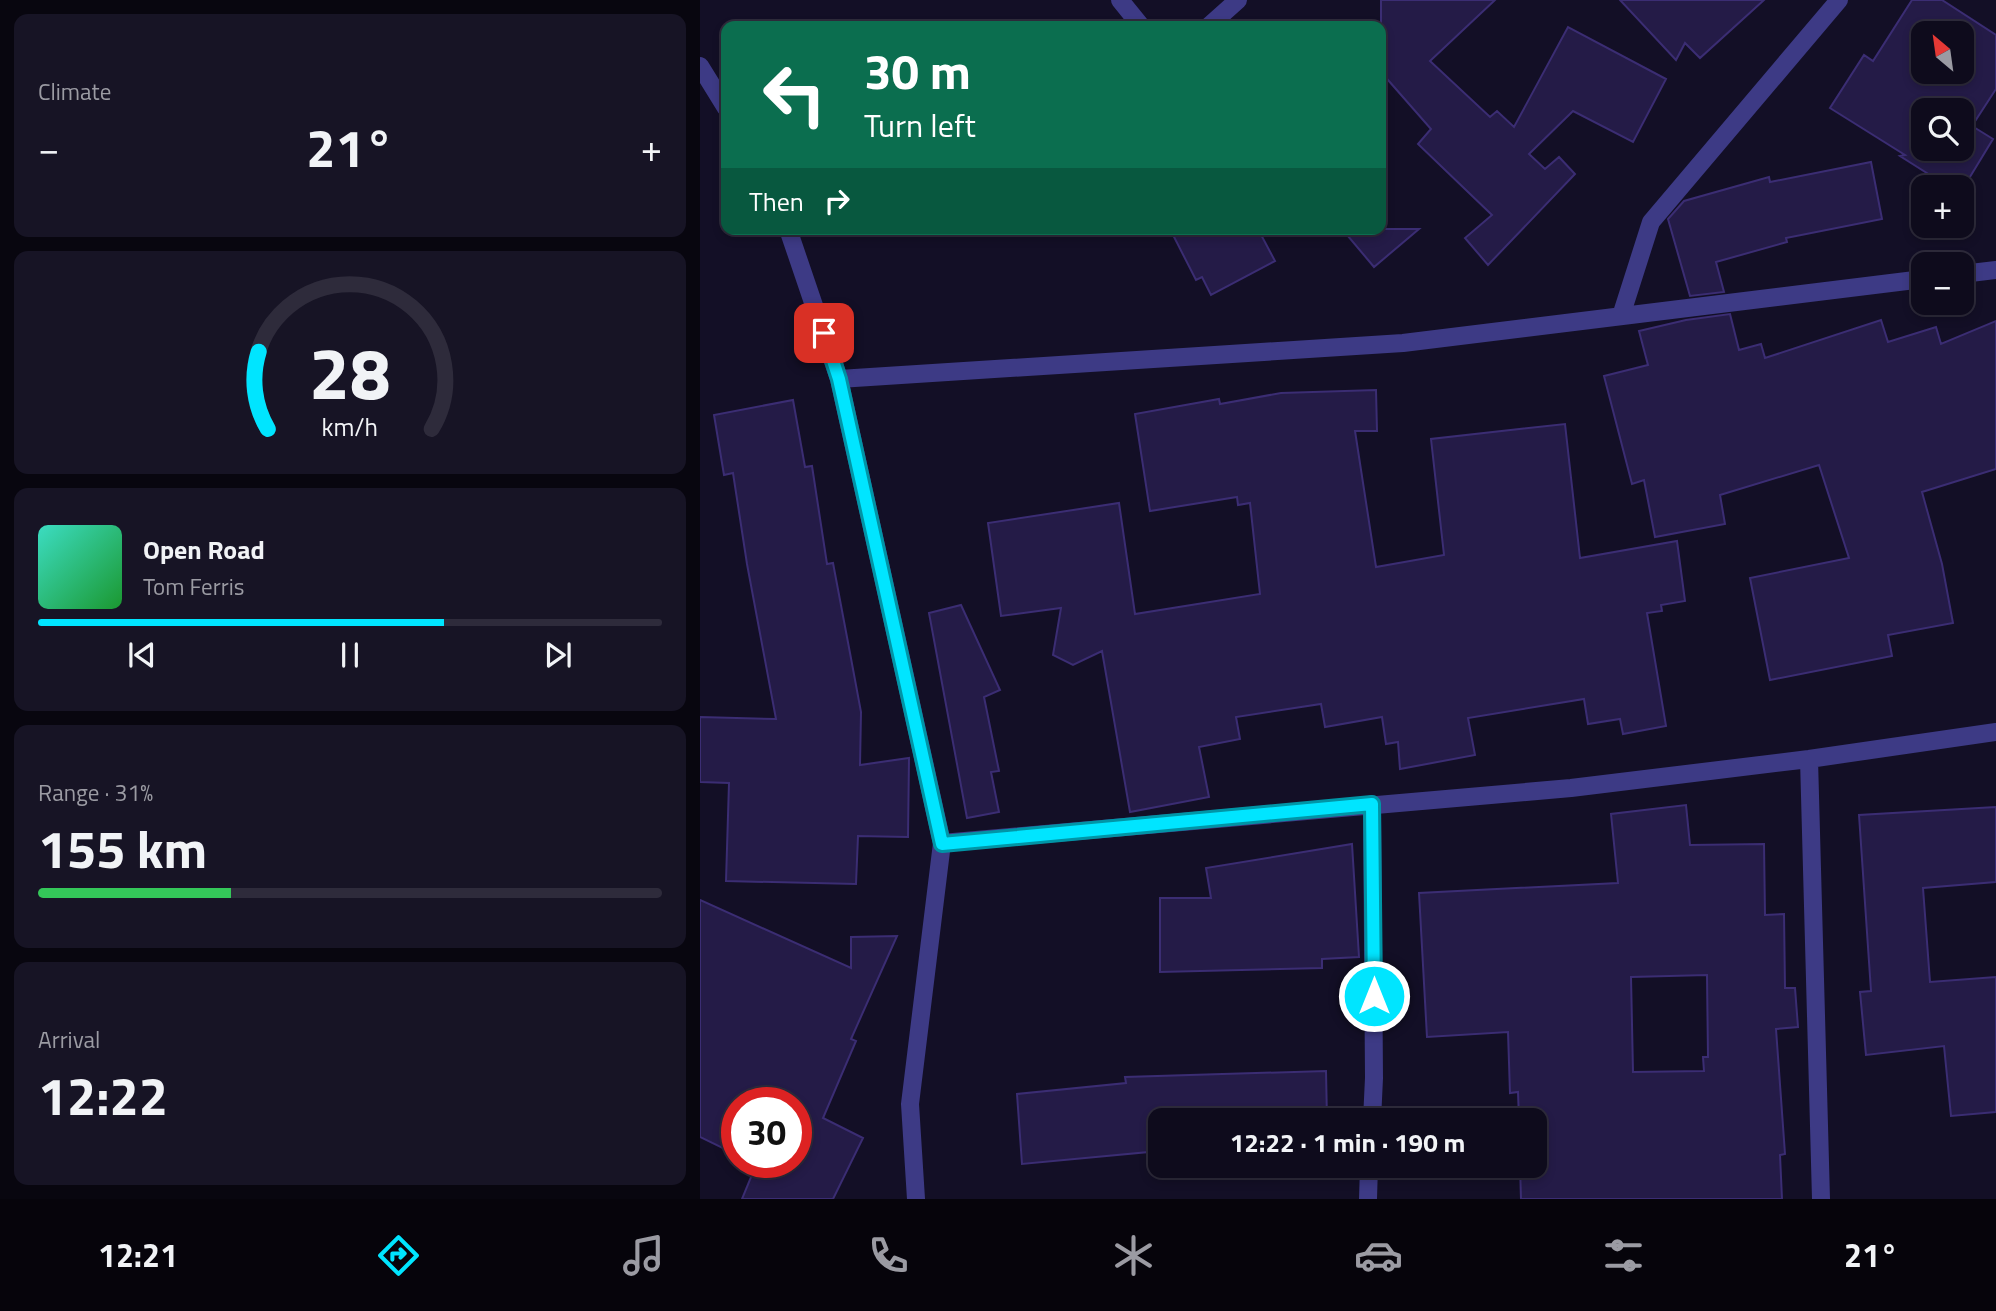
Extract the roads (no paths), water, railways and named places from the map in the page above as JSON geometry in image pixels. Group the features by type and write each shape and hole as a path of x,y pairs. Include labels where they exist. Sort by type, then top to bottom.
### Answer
{"street":[{"path":"1120,0 1137,21"},
{"path":"1215,21 1238,0"},
{"path":"1621,316 1651,222 1839,0"},
{"path":"700,66 721,100"},
{"path":"790,235 839,379 942,844 910,1104 916,1199"},
{"path":"1974,273 1996,270"},
{"path":"839,379 1404,343 1911,280"},
{"path":"942,844 1571,788 1809,759 1996,732"},
{"path":"1809,759 1821,1199"},
{"path":"1372,804 1373,1108"},
{"path":"1368,1199 1369,1178"}]}
